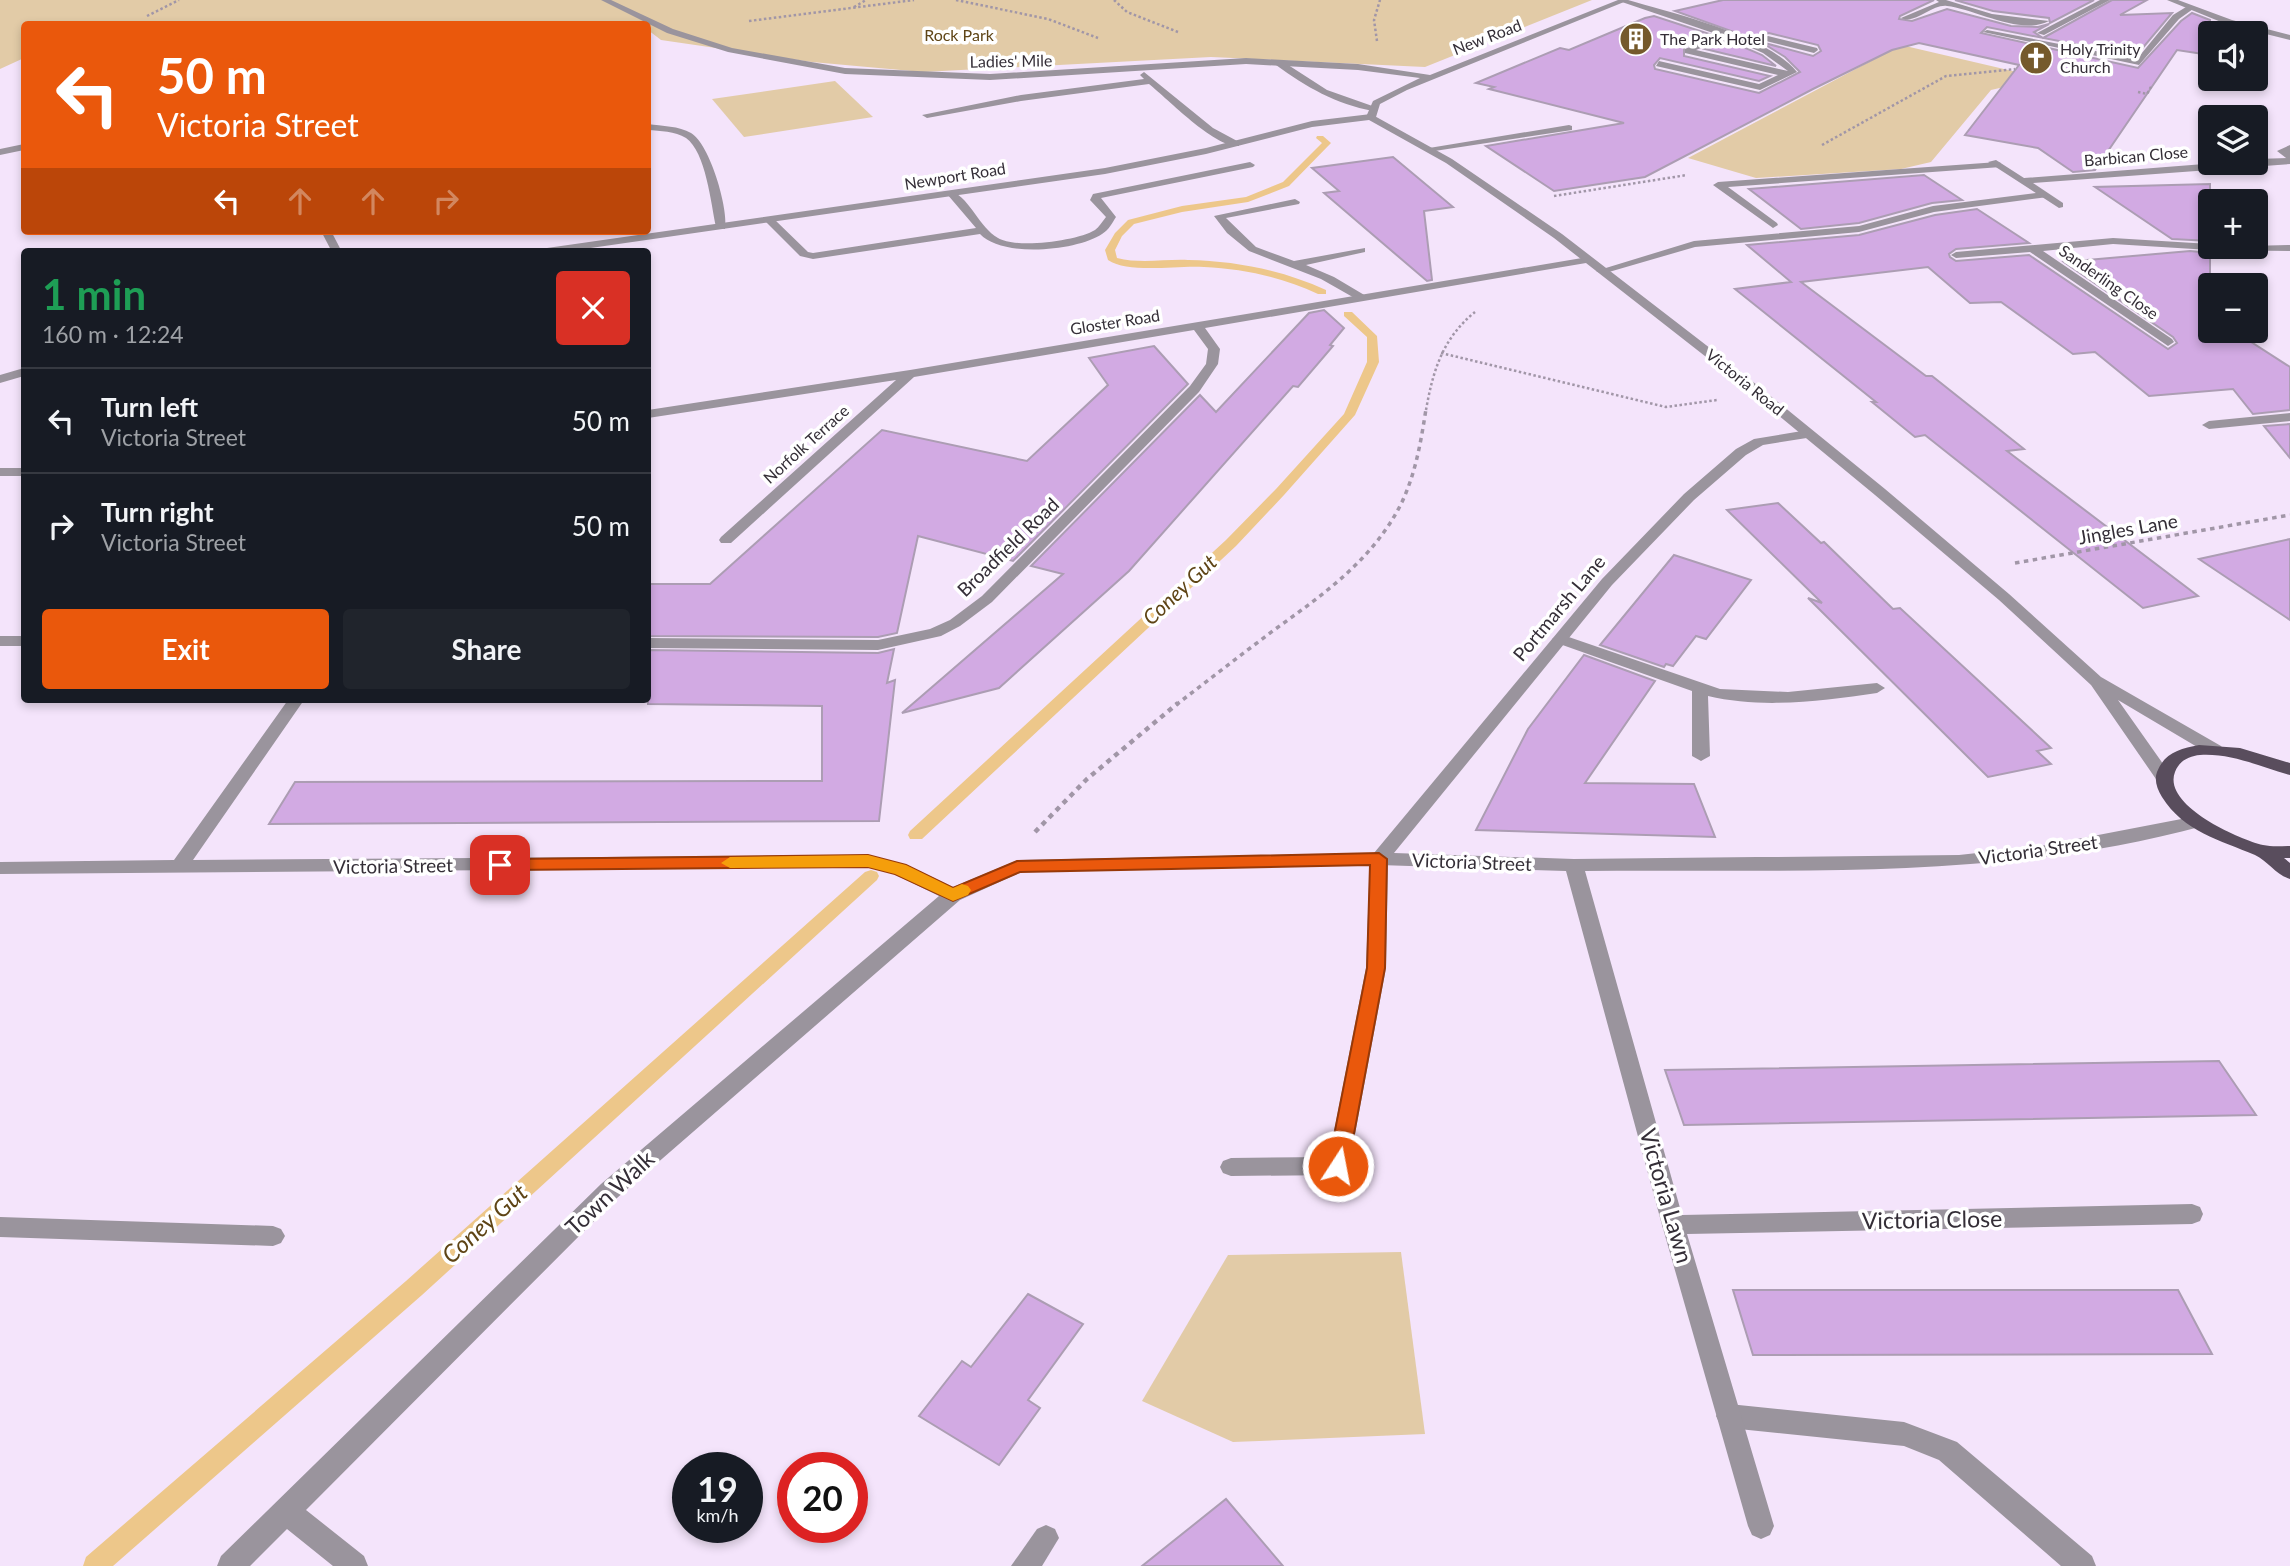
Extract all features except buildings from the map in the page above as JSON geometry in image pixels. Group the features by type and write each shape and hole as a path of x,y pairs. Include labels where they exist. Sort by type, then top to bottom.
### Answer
{"main road":[{"path":"2290,756 2265,758 2215,750 2193,751 2177,757 2168,767 2164,778 2166,791 2186,814 2232,841 2263,852 2290,873"},
{"path":"2265,758 2290,769"},
{"path":"2263,852 2290,852"}],"street":[{"name":"Ladies' Mile","path":"605,0 649,21"},
{"path":"1657,0 1731,30 1747,44 1787,64 1793,72 1760,87 1659,64"},
{"path":"2041,33 2106,0"},
{"path":"2171,0 2189,9 2290,37"},
{"path":"1624,1 1731,30"},
{"name":"New Road","path":"1372,112 1384,97 1427,77 1624,1"},
{"path":"1905,18 1942,1 2030,23 2045,21"},
{"path":"1987,32 2139,62 2176,17 2189,9"},
{"name":"Ladies' Mile","path":"651,22 670,31 731,50 845,71 990,77 1205,62 1279,63 1381,70 1427,77"},
{"path":"1731,30 1688,51 1788,75"},
{"path":"651,34 670,31"},
{"path":"1751,32 1762,39"},
{"path":"1747,44 1768,38 1814,50"},
{"name":"Victoria Road","path":"1279,63 1335,99 1372,112 1516,205 1760,394 1971,570 2095,680 2215,750"},
{"path":"1135,67 1210,130 1236,144"},
{"path":"927,114 1152,81"},
{"name":"Newport Road","path":"569,248 1130,167 1372,112"},
{"path":"651,128 691,137 704,156 721,227"},
{"path":"1428,149 1569,128"},
{"path":"0,152 21,148"},
{"path":"2290,148 2282,151 2290,159"},
{"name":"Barbican Close","path":"2268,161 2290,159"},
{"path":"1773,225 1718,185 1996,164 2059,205"},
{"path":"952,194 990,238 1000,244 1019,246 1077,240 1096,233 1106,226 1111,217 1095,200 1097,196 1250,166"},
{"name":"Barbican Close","path":"2023,181 2198,167"},
{"path":"1602,271 1695,244 1859,229 1933,209 2044,195"},
{"path":"1295,202 1219,216 1249,249 1322,275 1362,298"},
{"path":"770,221 797,248 814,256 983,230"},
{"name":"Sanderling Close","path":"1956,255 2134,240 2198,246"},
{"name":"Sanderling Close","path":"2032,248 2168,342"},
{"name":"Sanderling Close","path":"2268,248 2290,248"},
{"path":"1294,264 1362,250"},
{"name":"Gloster Road","path":"651,414 910,374 1588,260"},
{"name":"Broadfield Road","path":"651,643 878,645 935,633 955,623 986,599 1195,389 1212,364 1214,349 1197,326"},
{"path":"0,379 21,373"},
{"name":"Norfolk Terrace","path":"726,540 910,374"},
{"path":"2209,425 2290,417"},
{"name":"Portmarsh Lane","path":"1379,859 1616,572 1689,497 1741,452 1759,442 1808,434"},
{"path":"0,472 21,472"},
{"path":"1560,639 1717,694 1821,696 1877,688"},
{"path":"0,641 21,641"},
{"name":"Victoria Road","path":"2095,680 2164,778"},
{"path":"1700,690 1701,756"},
{"path":"178,868 294,703"},
{"name":"Victoria Street","path":"0,868 868,861 900,869 953,895 1017,866 1379,859 1574,865 1959,861 2041,852 2197,822"},
{"path":"1231,1167 1338,1166 1376,968 1379,859"},
{"name":"Victoria Lawn","path":"1574,865 1673,1225 1760,1526"},
{"name":"Town Walk","path":"231,1566 609,1191 953,895"},
{"name":"Victoria Close","path":"1673,1225 2192,1214"},
{"path":"0,1227 273,1236"},
{"path":"1729,1416 1904,1434 1948,1451 2081,1566"},
{"path":"288,1512 354,1566"},
{"path":"1025,1566 1046,1538"}],"path":[{"path":"147,16 179,0"},
{"path":"850,9 866,0"},
{"path":"744,21 914,0"},
{"path":"956,0 1048,19 1098,38 1135,67"},
{"path":"1380,0 1374,20 1381,70"},
{"path":"2134,91 2147,94 2156,78 2144,72 2139,62"},
{"path":"1821,145 1945,76 2015,69"},
{"path":"1516,205 1544,197 1699,173"},
{"path":"1017,866 1028,840 1073,789 1177,702 1332,585 1377,542 1400,506 1411,481 1432,378 1441,353 1471,314 1481,308"},
{"path":"1441,353 1666,407 1760,394"},
{"name":"Jingles Lane","path":"1971,570 2290,515"}],"green space":[{"name":"Rock Park","path":"0,0 1592,0 1425,67 1211,57 923,72 812,62 661,40 651,32 651,21 21,21 21,59 0,69"},
{"path":"1901,45 2043,78 1991,90 1931,162 1901,169 1756,178 1688,158"},
{"path":"835,81 873,117 744,137 712,99"},
{"path":"1401,1252 1425,1434 1233,1442 1142,1401 1228,1255"}],"waterway":[{"name":"Coney Gut","path":"1320,138 1327,143 1286,184 1248,199 1182,209 1131,222 1118,235 1110,250 1113,260 1123,262 1223,265 1274,274 1322,292"},
{"name":"Coney Gut","path":"916,835 1231,543 1349,415 1373,362 1372,336 1348,314"},
{"name":"Coney Gut","path":"95,1566 414,1288 871,876"}],"slow traffic":[{"path":"730,863 868,861 900,869 953,895 962,890"}],"place":[{"name":"The Park Hotel","path":"1636,39"},
{"name":"Holy Trinity Church","path":"2036,58"}],"route":[{"path":"500,865 868,861 900,869 953,895 1017,866 1379,859 1376,968 1338,1166"}]}
